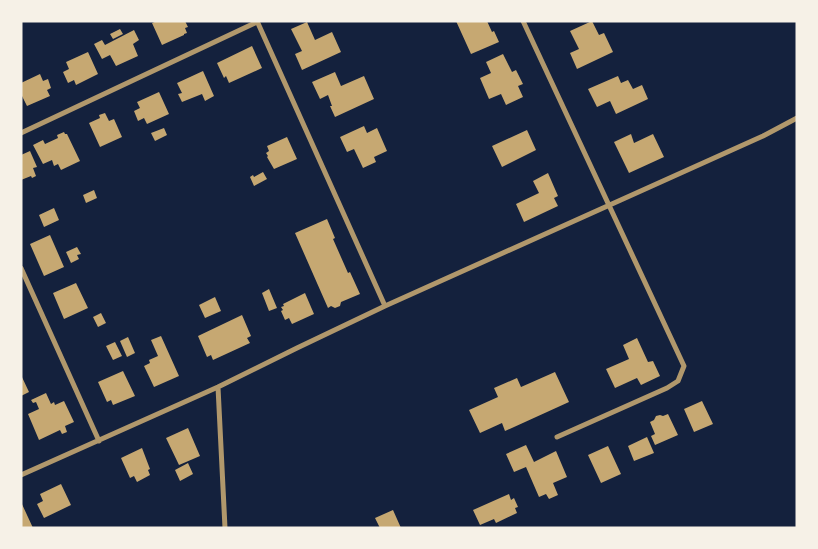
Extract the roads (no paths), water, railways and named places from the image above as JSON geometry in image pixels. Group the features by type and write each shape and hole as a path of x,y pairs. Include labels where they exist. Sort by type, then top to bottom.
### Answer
{"street":[{"path":"523,21 684,366 678,381 667,388 557,437"},
{"path":"21,133 257,22 386,306"},
{"path":"21,476 218,387 386,306 755,140 797,118"},
{"path":"21,268 100,441"},
{"path":"218,387 225,528"}]}
